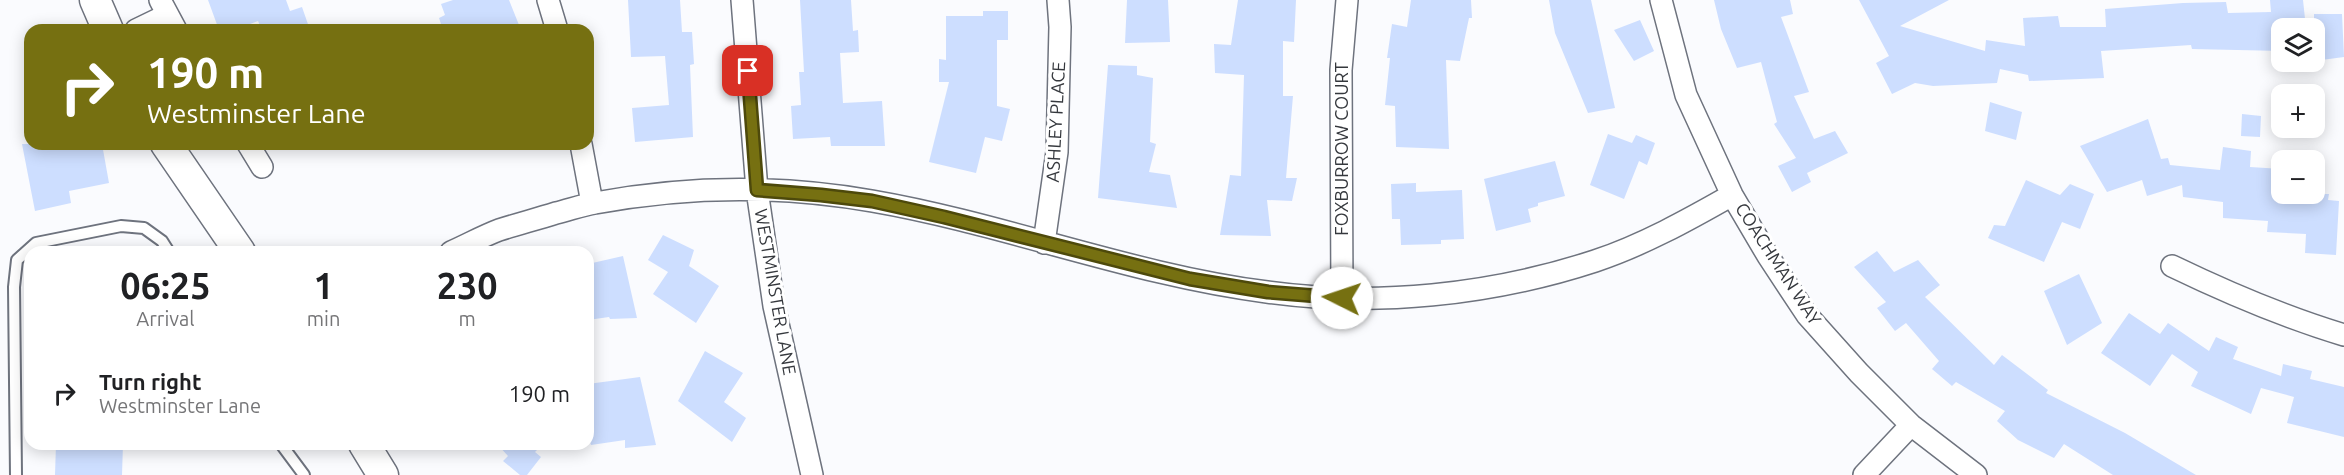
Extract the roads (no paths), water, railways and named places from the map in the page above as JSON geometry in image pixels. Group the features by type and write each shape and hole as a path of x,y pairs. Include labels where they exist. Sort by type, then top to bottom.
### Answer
{"street":[{"path":"95,0 105,24"},
{"path":"548,0 555,24"},
{"name":"WESTMINSTER LANE","path":"742,0 757,190 774,306 812,475"},
{"name":"ASHLEY PLACE","path":"1044,243 1057,152 1060,27 1058,0"},
{"name":"FOXBURROW COURT","path":"1342,298 1341,70 1347,0"},
{"name":"COACHMAN WAY","path":"1661,0 1686,94 1732,195 1768,256 1807,315 1859,373 1911,425 1976,475"},
{"path":"149,24 168,15"},
{"path":"170,150 236,246"},
{"path":"252,150 262,167"},
{"path":"582,150 592,203"},
{"path":"464,246 497,231 592,203 712,190 757,190 872,201 1190,279 1268,292 1342,298 1433,295 1520,280 1585,264 1670,229 1732,195"},
{"path":"2172,266 2234,296 2303,323 2344,335"},
{"path":"1864,475 1911,425"},
{"path":"368,450 383,475"}],"lane":[{"path":"33,246 36,243 121,226 144,228 162,241 165,246"},
{"path":"16,475 15,287 17,260 24,254"},
{"path":"285,450 304,475"}]}
